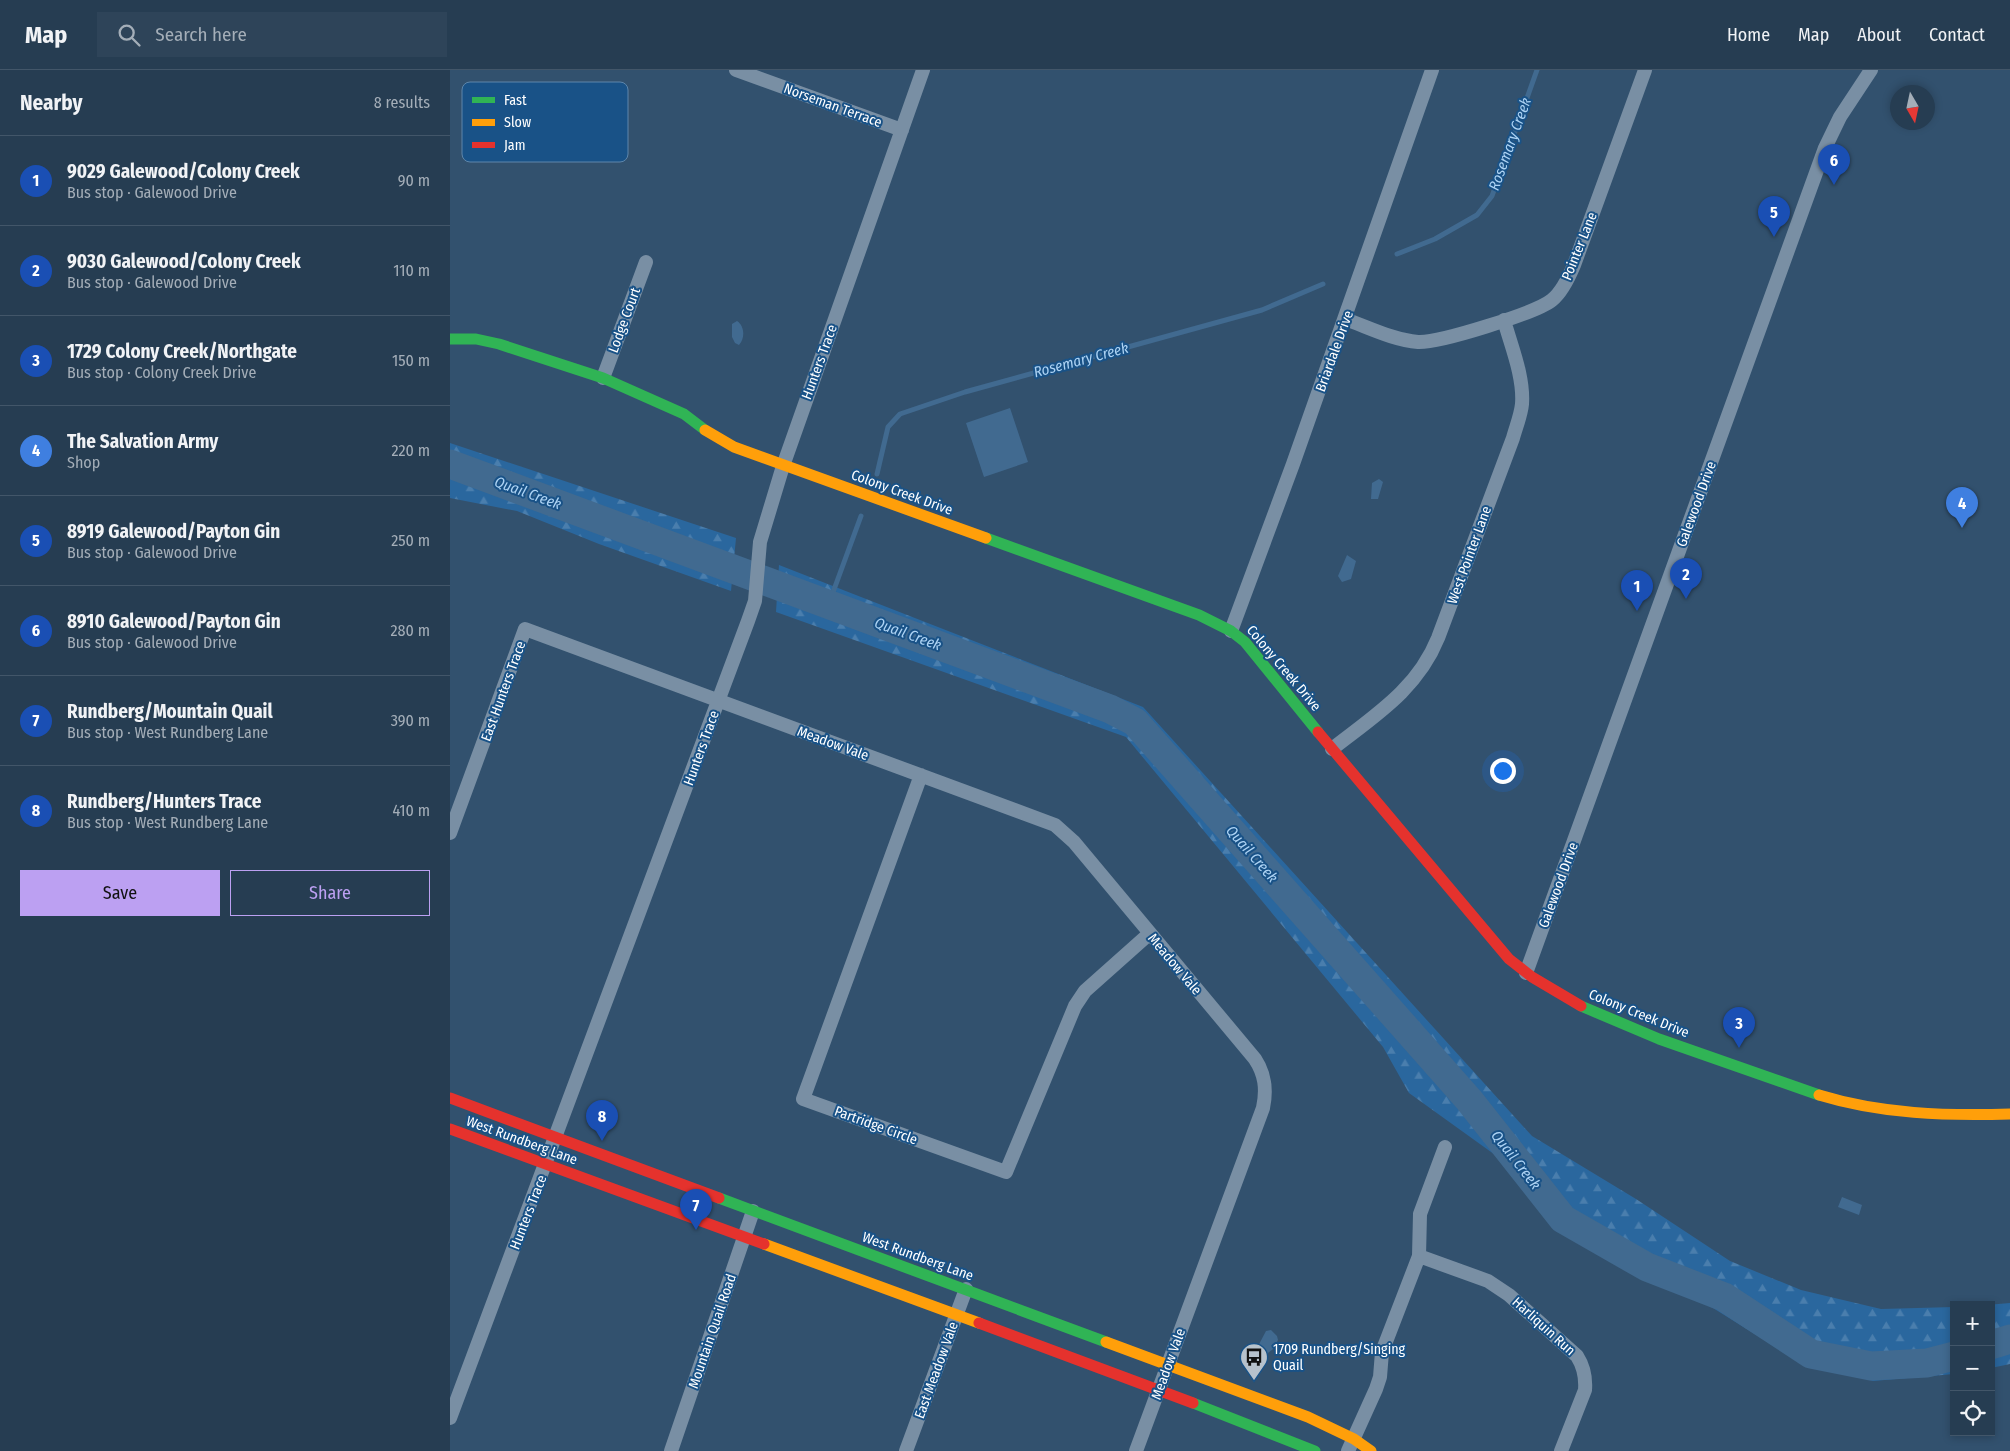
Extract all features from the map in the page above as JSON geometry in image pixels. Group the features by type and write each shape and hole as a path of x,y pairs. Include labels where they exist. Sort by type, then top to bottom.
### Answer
{"main road":[{"name":"Colony Creek Drive","path":"450,339 476,339 499,344 603,378 684,414 708,432 734,447 1199,615 1231,630 1245,642 1263,663 1332,750 1509,959 1526,974 1557,994 1624,1026 1818,1095 1870,1109 1923,1115 2010,1114"},
{"name":"West Rundberg Lane","path":"450,1098 1308,1416 1351,1445 1371,1451"},
{"name":"West Rundberg Lane","path":"450,1129 1159,1389 1315,1451"}],"street":[{"name":"Norseman Terrace","path":"736,70 902,130"},
{"name":"Hunters Trace","path":"450,1418 754,601 760,542 783,466 923,70"},
{"name":"Briardale Drive","path":"1231,630 1345,319 1432,70"},
{"name":"Pointer Lane","path":"1345,319 1400,339 1419,342 1440,339 1534,311 1552,300 1566,282 1574,265 1646,70"},
{"name":"Galewood Drive","path":"1526,974 1826,148 1840,117 1871,70"},
{"name":"Lodge Court","path":"603,378 646,262"},
{"name":"West Pointer Lane","path":"1332,750 1408,688 1423,669 1438,638 1513,438 1520,413 1522,402 1520,377 1504,320"},
{"name":"East Hunters Trace","path":"450,833 526,629 718,701"},
{"name":"Meadow Vale","path":"718,701 1055,826 1074,842 1255,1059 1262,1071 1266,1086 1263,1108 1136,1451"},
{"name":"Partridge Circle","path":"921,776 803,1099 1006,1172 1075,1006 1085,992 1149,934"},
{"path":"1351,1445 1376,1389 1380,1377 1382,1352 1419,1256 1420,1214 1445,1147"},
{"name":"Mountain Quail Road","path":"671,1451 753,1211"},
{"name":"Harliquin Run","path":"1419,1256 1488,1281 1509,1295 1577,1356 1583,1365 1585,1390 1561,1451"},
{"name":"East Meadow Vale","path":"906,1451 966,1289"}],"green space":[{"path":"450,443 736,538 731,591 599,544 517,511 450,498"},
{"path":"779,565 1143,707 1532,1136 1636,1199 1730,1261 1801,1290 1881,1309 1950,1307 1950,1374 1873,1381 1790,1356 1713,1308 1573,1237 1498,1157 1409,1093 1383,1047 1126,737 776,612"},
{"path":"2010,1303 2010,1364 1995,1367 1995,1346 1995,1304"}],"shaded area":[{"path":"737,321 742,326 743,333 739,345 735,343 732,337 732,324"},
{"path":"1010,408 1028,462 984,477 966,423"},
{"path":"1379,479 1383,482 1378,499 1371,499 1372,483"},
{"path":"1347,555 1356,561 1351,579 1342,582 1338,576"},
{"path":"1842,1197 1862,1205 1859,1215 1838,1207"},
{"path":"1271,1330 1278,1340 1273,1349 1263,1357 1259,1357 1256,1350 1266,1331"}],"waterway":[{"name":"Rosemary Creek","path":"1397,254 1435,239 1477,215 1492,196 1537,70"},
{"name":"Rosemary Creek","path":"877,474 888,427 900,414 965,392 1262,310 1323,284"},
{"name":"Quail Creek","path":"450,464 1110,709 1135,722 1469,1100 1563,1219 1647,1267 1724,1297 1811,1354 1871,1366 1927,1363 1950,1357"},
{"path":"822,602 832,595 861,516"},
{"name":"Quail Creek","path":"1995,1344 2010,1339"}],"traffic: fast":[{"path":"450,339 476,339 499,344 603,378 684,414 705,430"},
{"path":"986,538 1199,615 1231,631 1245,642 1318,732"},
{"path":"1581,1006 1659,1039 1819,1095"},
{"path":"719,1198 1106,1342"},
{"path":"1193,1403 1315,1451"}],"traffic: slow":[{"path":"705,430 734,447 986,538"},
{"path":"1819,1095 1890,1110 1962,1115 2010,1114"},
{"path":"764,1244 979,1323"},
{"path":"1106,1342 1308,1417 1354,1439 1371,1451"}],"traffic: jam":[{"path":"1318,732 1509,959 1532,977 1581,1006"},
{"path":"450,1098 719,1198"},
{"path":"450,1129 764,1244"},
{"path":"979,1323 1193,1403"}],"place":[{"name":"8910 Galewood/Payton Gin","path":"1834,185"},
{"name":"8919 Galewood/Payton Gin","path":"1774,237"},
{"name":"The Salvation Army","path":"1962,528"},
{"name":"9030 Galewood/Colony Creek","path":"1686,599"},
{"name":"9029 Galewood/Colony Creek","path":"1637,611"},
{"name":"1729 Colony Creek/Northgate","path":"1739,1048"},
{"name":"Rundberg/Hunters Trace","path":"602,1141"},
{"name":"Rundberg/Mountain Quail","path":"696,1230"},
{"name":"1709 Rundberg/Singing Quail","path":"1254,1381"}]}
